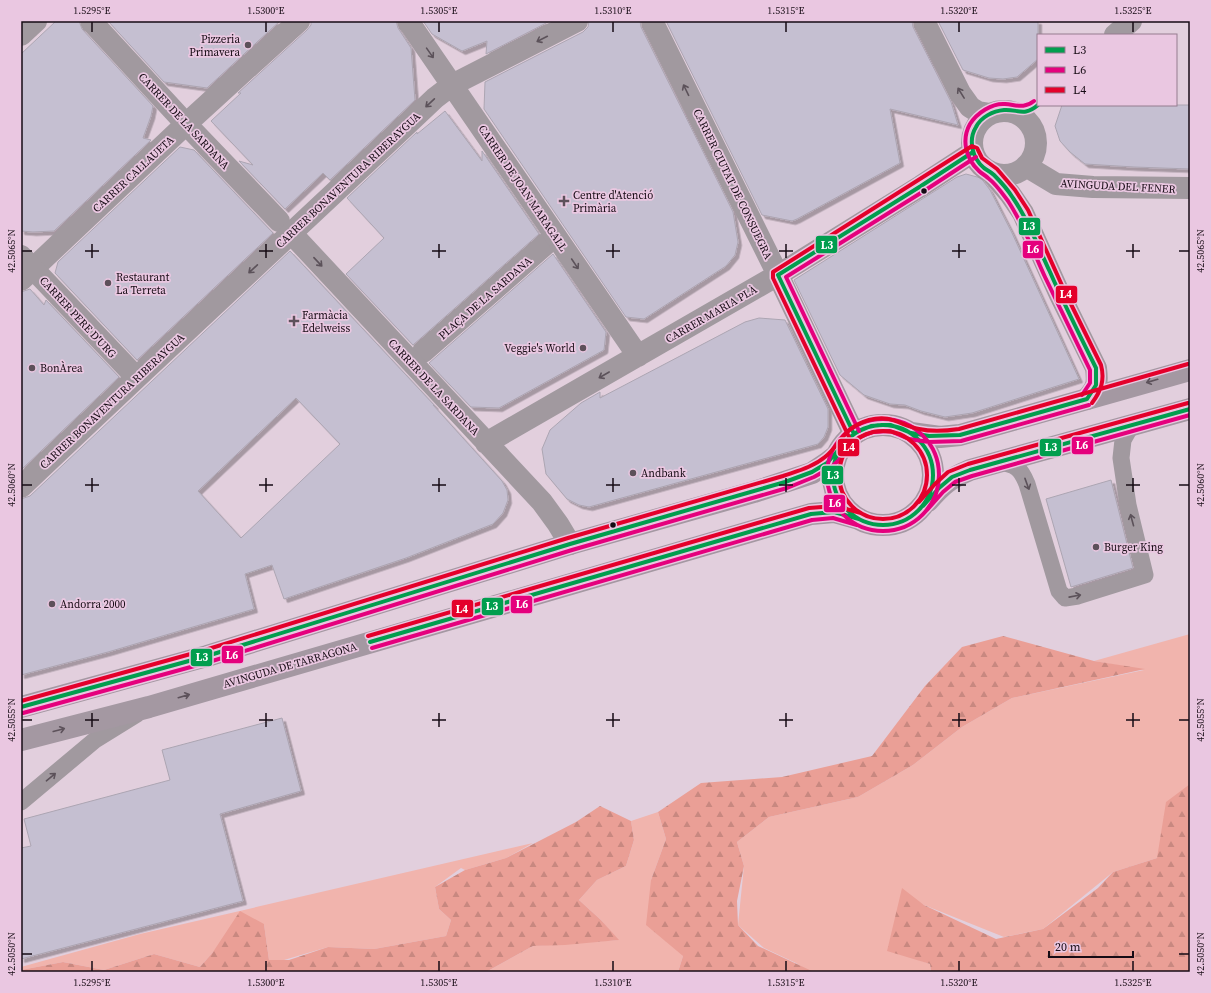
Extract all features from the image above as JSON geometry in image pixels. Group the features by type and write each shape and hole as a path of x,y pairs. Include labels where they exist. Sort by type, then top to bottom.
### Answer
{"highway":[{"path":"1190,370 960,435 940,437 911,433 888,425 876,425 864,428 854,434 843,444 836,456 832,480 835,492 841,503 849,512 859,519 869,523 888,525 904,521 911,517 939,488 952,477 970,470 1190,409"},
{"path":"911,433 926,448 932,467 932,487 923,506"},
{"path":"21,707 207,656 570,544 785,482 812,472 836,456"},
{"name":"AVINGUDA DE TARRAGONA","path":"21,740 149,706 811,514 834,512 859,519"}],"street":[{"path":"21,35 36,21"},
{"name":"CARRER DE LA SARDANA","path":"91,21 542,502 570,544"},
{"name":"CARRER CALLAUETA","path":"25,268 299,21"},
{"name":"CARRER DE JOAN MARAGALL","path":"408,21 638,356"},
{"name":"CARRER BONAVENTURA RIBERAYGUA","path":"21,487 136,377 285,227 435,98 452,85 577,21"},
{"name":"CARRER CIUTAT DE CONSUEGRA","path":"652,21 778,275 854,434"},
{"path":"924,21 960,93 970,107 978,112 990,114"},
{"path":"1116,34 1131,21"},
{"path":"1037,106 1027,112 1006,110 986,116 973,132 971,142 977,161 992,173 1010,194 1023,213 1060,295 1096,368 1096,388 1087,399"},
{"path":"992,173 1002,175 1012,174 1021,170 1031,161 1035,152 1035,133 1031,124 1024,117 1015,112"},
{"name":"CARRER MARIA PLÀ","path":"486,442 778,275 973,152"},
{"name":"AVINGUDA DEL FENER","path":"1026,166 1056,184 1093,187 1190,188"},
{"name":"PLAÇA DE LA SARDANA","path":"423,352 547,243"},
{"name":"CARRER PERE D'URG","path":"25,268 136,377"}],"lane":[{"path":"999,462 1012,464 1022,472 1028,484 1059,591 1065,598 1078,596 1145,575 1128,505 1121,458 1123,440 1130,426"},
{"path":"21,802 95,740 149,706"}],"shaded area":[{"path":"1190,634 1190,785 1157,858 1113,872 1043,929 1004,937 924,905 902,892 888,949 930,964 931,972 809,972 796,963 764,948 738,925 744,866 737,842 769,817 858,797 913,765 962,727 1012,698 1144,670 1094,661"},
{"path":"658,812 666,839 651,880 683,956 678,972 486,972 533,946 618,940 601,920 579,900 597,880 626,866 634,840 631,821"},
{"path":"533,843 506,858 465,870 461,868 435,887 439,909 451,920 446,936 374,949 328,947 284,960 269,960 264,924 213,952 200,967 154,954 104,970 63,962 21,970 21,967 140,934"}],"green space":[{"path":"1003,636 1094,661 1145,669 1012,698 962,727 913,765 858,797 769,817 737,842 744,866 737,901 738,925 758,946 814,972 678,972 683,956 646,925 651,880 666,839 658,812 701,783 782,777 872,756 925,686 962,647"},
{"path":"1190,784 1190,972 931,972 930,964 887,951 902,888 924,905 996,939 1043,929 1098,888 1113,872 1157,858 1166,802"},
{"path":"600,806 631,821 634,840 626,866 597,880 579,900 601,920 619,940 565,945 533,946 486,972 21,972 21,970 63,962 104,970 154,954 200,967 213,952 240,911 264,924 269,960 289,960 328,947 374,949 446,936 451,920 439,909 435,887 465,870 506,858 576,822"}],"building":[{"path":"56,21 79,21 82,29 153,106 143,138 151,140 54,231 21,231 21,54"},
{"path":"108,21 280,21 207,88 164,82"},
{"path":"311,21 396,21 398,28 411,48 415,100 330,180 323,173 285,209 239,161 253,165 211,121 241,93 238,93 307,30 311,25"},
{"path":"423,21 550,21 486,54 487,41 462,51 432,34"},
{"path":"589,21 640,21 641,27 733,212 738,242 735,255 726,266 644,319 626,317 484,109 485,82 583,32 588,27"},
{"path":"666,21 912,21 913,27 951,102 958,125 890,109 900,163 792,221 762,215"},
{"path":"938,21 1038,21 1037,60 1017,77 1003,79 989,78 963,70"},
{"path":"1190,105 1190,169 1085,164 1070,152 1060,141 1055,126 1062,106"},
{"path":"445,111 482,161 482,151 539,234 413,345 346,274 384,238 347,198 417,132 417,134"},
{"path":"180,147 194,150 273,233 137,360 55,273 58,262"},
{"path":"966,174 981,178 990,190 1012,233 1079,379 972,413 945,417 905,405 890,404 864,395 840,375 794,280 957,177"},
{"path":"290,251 435,406 433,405 502,481 507,490 508,500 503,513 493,524 406,558 284,599 272,565 245,574 254,609 108,652 21,675 21,499 30,496","holes":["296,398 340,444 241,538 198,491"]},
{"path":"553,254 606,332 604,350 499,408 471,407 429,363"},
{"path":"30,289 44,305 46,300 119,377 21,470 21,292"},
{"path":"759,318 785,320 828,409 828,427 824,437 818,444 589,507 579,505 567,499 546,474 542,449 550,430 581,403 600,392 600,398 745,322"},
{"path":"1111,480 1133,568 1071,587 1046,499"},
{"path":"282,718 301,791 220,814 243,901 21,959 21,848 31,846 24,819 170,780 162,750"}],"transit line":[{"name":"L6","path":"1034,101 1024,106 1000,104 985,110 970,124 967,130 965,143 971,161 980,172 994,183 1014,210 1090,370 1090,383 1082,395"},
{"name":"L3","path":"1037,106 1025,112 1004,110 984,117 978,123 972,137 972,149 980,164 993,174 1004,186 1019,207 1096,368 1096,385 1087,399"},
{"name":"L4","path":"849,437 773,278 773,272 972,146 977,148 982,158 997,169 1015,190 1028,210 1065,292 1101,365 1103,376 1101,385 1098,394 1092,403"},
{"name":"L3","path":"854,434 778,275 973,152"},
{"name":"L6","path":"859,431 786,277 976,157"},
{"name":"L4","path":"21,701 205,650 568,538 783,476 805,468 825,457 853,427 869,420 877,418 890,419 929,431 959,429 1188,364"},
{"name":"L3","path":"21,707 207,656 570,544 785,482 812,472 827,463 849,438 857,432 871,426 891,425 911,433 929,436 960,435 1087,399"},
{"name":"L4","path":"919,502 948,472 968,464 1188,403"},
{"name":"L6","path":"23,713 209,662 572,550 787,488 814,477 830,468 838,461 853,442 860,437 873,432 890,431 909,439 929,442 961,441 1089,405"},
{"name":"L3","path":"923,506 939,488 952,477 970,470 1190,409"},
{"name":"L6","path":"927,510 943,492 955,482 1190,415"},
{"name":"L6","path":"883,419 904,423 923,435 935,454 939,475 935,496 923,515 904,527 883,531 862,527 843,515 831,496 827,475 831,454 843,435 862,423 883,419"},
{"name":"L3","path":"883,425 893,426 911,433 925,447 932,465 933,475 932,485 925,503 911,517 893,524 883,525 873,524 855,517 841,503 834,485 833,475 834,465 841,447 855,433 873,426 883,425"},
{"name":"L4","path":"883,431 900,434 908,438 920,450 924,458 927,475 924,492 920,500 908,512 900,516 883,519 866,516 858,512 846,500 842,492 839,475 842,458 846,450 858,438 866,434 883,431"},
{"name":"L4","path":"368,636 809,508 835,506 861,513"},
{"name":"L3","path":"370,642 811,514 834,512 859,519"},
{"name":"L6","path":"372,648 812,520 833,518 857,525"}],"place":[{"name":"Pizzeria Primavera","path":"248,45"},
{"name":"Centre d'Atenció Primària","path":"564,201"},
{"name":"Restaurant La Terreta","path":"108,283"},
{"name":"Farmàcia Edelweiss","path":"294,321"},
{"name":"Veggie's World","path":"583,348"},
{"name":"BonÀrea","path":"32,368"},
{"name":"Andbank","path":"633,473"},
{"name":"Burger King","path":"1096,547"},
{"name":"Andorra 2000","path":"52,604"}]}
